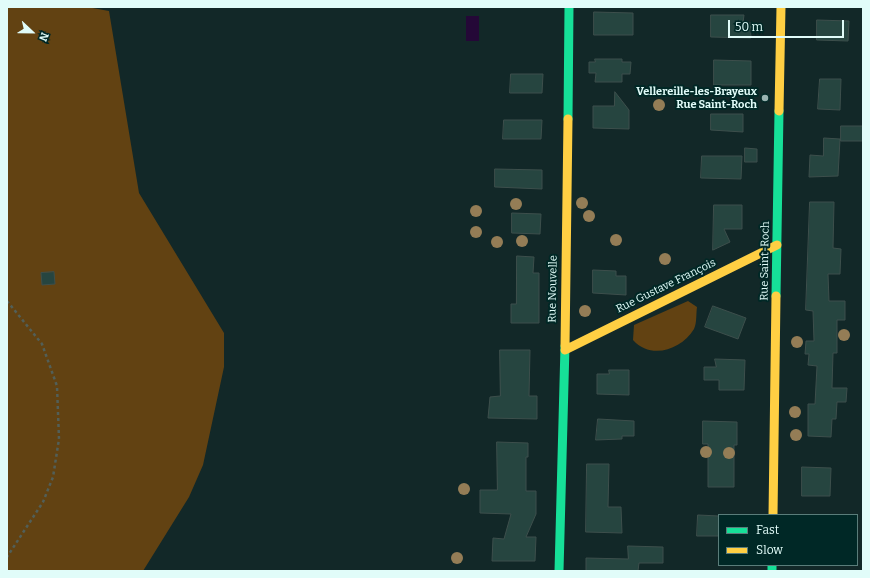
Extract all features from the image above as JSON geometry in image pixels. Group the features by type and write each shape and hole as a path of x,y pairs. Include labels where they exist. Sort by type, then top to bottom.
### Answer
{"street":[{"name":"Rue Nouvelle","path":"559,571 565,350 569,7"},
{"name":"Rue Saint-Roch","path":"773,514 781,7"},
{"name":"Rue Gustave François","path":"565,350 778,245"}],"path":[{"path":"7,300 42,344 57,386 59,439 53,477 43,502 7,557"}],"shaded area":[{"path":"7,7 87,7 109,11 139,193 224,333 224,367 203,465 189,497 143,571 7,571"},
{"path":"466,16 479,16 479,41 466,41"},
{"path":"688,301 697,307 696,324 694,329 682,342 674,347 657,351 648,350 633,340 634,325"}],"building":[{"path":"594,12 633,13 633,35 594,35"},
{"path":"711,15 744,15 743,23 751,23 751,38 711,37"},
{"path":"817,20 849,21 848,41 817,40"},
{"path":"595,59 622,59 622,62 631,62 630,74 622,74 622,82 595,82 596,73 589,73 589,62 595,62"},
{"path":"714,60 751,61 751,85 714,85"},
{"path":"511,74 543,74 542,93 510,93"},
{"path":"820,79 841,79 840,110 818,109"},
{"path":"615,92 629,110 629,129 593,128 593,106 614,106"},
{"path":"711,114 743,114 743,132 711,130"},
{"path":"504,120 542,120 541,139 503,139"},
{"path":"841,126 863,126 863,141 841,141"},
{"path":"824,138 840,139 838,176 809,177 810,155 823,156"},
{"path":"745,148 757,149 757,162 745,162"},
{"path":"702,156 742,156 741,179 701,178"},
{"path":"495,169 542,170 542,189 495,187"},
{"path":"810,202 834,202 833,248 841,249 840,274 828,274 829,301 845,301 845,320 837,320 837,353 833,353 832,388 847,388 846,402 837,402 836,419 832,419 831,437 808,436 808,404 815,404 817,366 808,365 809,354 805,354 806,341 814,341 813,311 806,310"},
{"path":"714,205 742,205 742,229 724,229 730,242 713,250"},
{"path":"512,213 541,214 540,234 512,233"},
{"path":"517,256 534,257 533,273 539,273 539,323 511,323 511,304 516,304"},
{"path":"593,270 616,271 616,276 626,276 626,295 593,293"},
{"path":"54,272 55,284 42,285 41,273"},
{"path":"713,306 746,318 738,339 705,327"},
{"path":"500,350 530,350 529,396 537,396 537,419 488,418 490,397 500,396"},
{"path":"715,359 745,360 744,390 719,390 719,380 704,380 704,367 716,367"},
{"path":"609,370 629,370 629,395 597,394 597,374 609,374"},
{"path":"598,419 634,421 634,436 622,436 622,439 596,440"},
{"path":"703,421 737,422 737,445 734,445 734,487 708,487 708,444 703,444"},
{"path":"497,442 528,443 528,457 526,457 526,491 536,491 536,514 526,537 536,537 535,561 492,561 493,538 504,539 511,514 480,513 480,490 497,490"},
{"path":"587,464 609,464 608,507 621,507 622,533 586,532"},
{"path":"802,467 831,468 830,496 802,496"},
{"path":"698,515 718,516 718,536 697,536"},
{"path":"628,546 663,547 663,563 639,563 638,571 586,571 586,558 628,559"}],"traffic: fast":[{"path":"568,119 569,7"},
{"path":"776,296 779,111"},
{"path":"559,571 565,346"},
{"path":"772,566 772,571"}],"traffic: slow":[{"path":"779,111 781,7"},
{"path":"565,346 568,119"},
{"path":"565,350 777,245"},
{"path":"773,514 776,296"}],"place":[{"name":"Vellereille-les-Brayeux Rue Saint-Roch","path":"765,98"}]}
